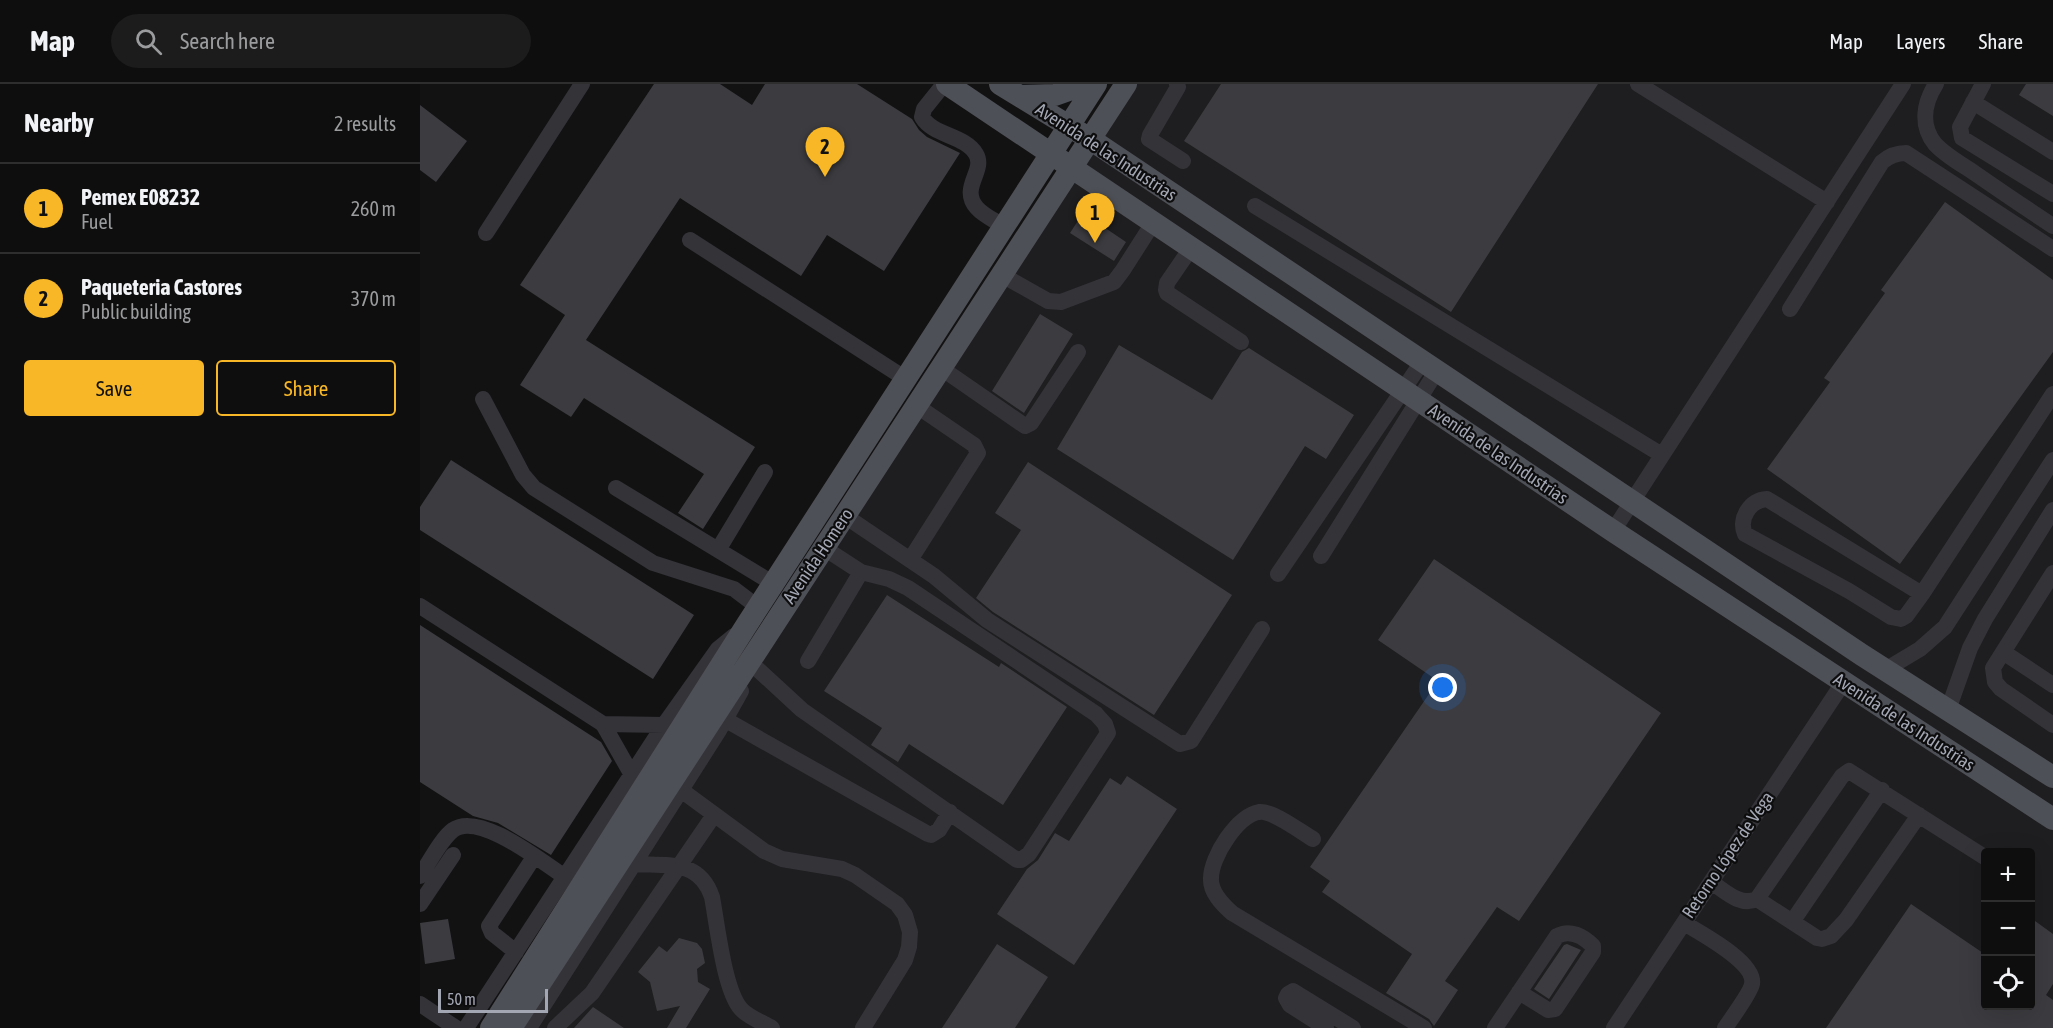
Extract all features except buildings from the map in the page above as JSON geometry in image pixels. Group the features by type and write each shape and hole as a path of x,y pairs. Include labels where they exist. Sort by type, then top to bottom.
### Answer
{"main road":[{"name":"Avenida de las Industrias","path":"945,84 1843,683 2053,819"},
{"name":"Avenida de las Industrias","path":"1000,84 1090,139 1862,655 2053,777"},
{"path":"1020,96 1055,95 1086,84"},
{"name":"Avenida Homero","path":"511,1028 578,909 755,626 774,584 1096,84"},
{"name":"Avenida Homero","path":"755,626 824,548 1126,84"},
{"path":"1843,683 1862,655"},
{"name":"Avenida Homero","path":"491,1028 578,909"}],"street":[{"path":"486,233 582,84"},
{"path":"945,84 924,108 922,117 927,123 968,145 976,155 978,163 970,194 977,208 1005,227"},
{"path":"1177,84 1178,87 1149,139 1183,161"},
{"path":"1638,84 1827,202"},
{"path":"1614,531 1903,84"},
{"path":"1936,84 1927,98 1925,112 1928,130 1935,144 1953,159 2053,226"},
{"path":"1983,84 1960,127 1962,138 2053,194"},
{"path":"1973,102 2053,152"},
{"path":"1790,309 1882,162 1889,156 1899,153 1906,153 2053,249"},
{"path":"1255,206 1662,455"},
{"path":"1002,275 1048,301 1060,302 1114,282 1153,223"},
{"path":"690,240 906,379"},
{"path":"1191,248 1167,283 1167,293 1241,342"},
{"path":"941,368 1025,426 1030,423 1078,352"},
{"path":"1278,574 1378,426 1410,395 1429,367"},
{"path":"1922,594 1767,499 1754,504 1743,520 1742,526 1745,534 1849,591 1891,617 1901,619 1906,616 1922,594 2053,393"},
{"path":"1321,556 1394,438 1410,395"},
{"path":"483,399 523,475 534,488 653,563 734,589 755,626 752,664 726,720 529,1028"},
{"path":"910,560 978,453 974,445 916,406"},
{"path":"1378,426 1394,438"},
{"path":"1885,669 1935,638 1945,627 2052,464"},
{"path":"718,550 765,472"},
{"path":"616,488 774,584"},
{"path":"1324,504 1344,517"},
{"path":"1948,710 1966,656 1985,619 2053,510"},
{"path":"845,516 934,576 987,620 1180,744 1191,741 1262,629"},
{"path":"752,664 802,710 1017,860 1025,858 1108,733 1105,724 1096,714 908,588 889,579 861,572 824,548"},
{"path":"808,661 861,572"},
{"path":"2053,573 1993,668 1995,682 2001,689 2053,725"},
{"path":"1960,604 1985,619"},
{"path":"420,606 603,724 632,775"},
{"path":"466,1028 664,725 718,649 755,626"},
{"path":"2003,652 2053,685"},
{"name":"Retorno López de Vega","path":"1614,1028 1843,683"},
{"path":"726,720 928,834 931,835 939,830 950,812"},
{"path":"603,724 664,725"},
{"path":"1711,882 1741,901 1750,902 1757,899 1845,772 1852,771 1981,855"},
{"path":"681,790 772,855 782,859 842,869 855,875 902,909 910,932 905,960 863,1028"},
{"path":"1792,922 1882,790"},
{"path":"1313,839 1270,813 1258,812 1229,834 1218,853 1210,878 1213,890 1223,905 1232,913 1424,1028"},
{"path":"555,1028 592,993 714,815"},
{"path":"1757,899 1817,938 1831,936 1846,920 1919,815"},
{"path":"420,876 450,833 466,825 474,825 498,834 565,877"},
{"path":"420,904 453,855"},
{"path":"516,952 492,933 489,926 534,857"},
{"path":"633,864 679,867 696,872 708,884 728,979 735,1000 741,1010 772,1028"},
{"path":"1684,922 1742,961 1752,976 1753,985 1725,1028"},
{"path":"1495,1028 1519,992 1557,936 1562,933 1574,933 1593,946 1593,952 1555,1009 1548,1010 1519,992"},
{"path":"1326,1028 1290,1005 1286,998 1288,994 1293,991 1353,1028"},
{"path":"420,1004 456,1028"}],"shaded area":[{"path":"1131,84 2053,84 2053,1028 525,1028"}],"place":[{"name":"Paqueteria Castores","path":"825,177"},
{"name":"Pemex E08232","path":"1095,243"}]}
